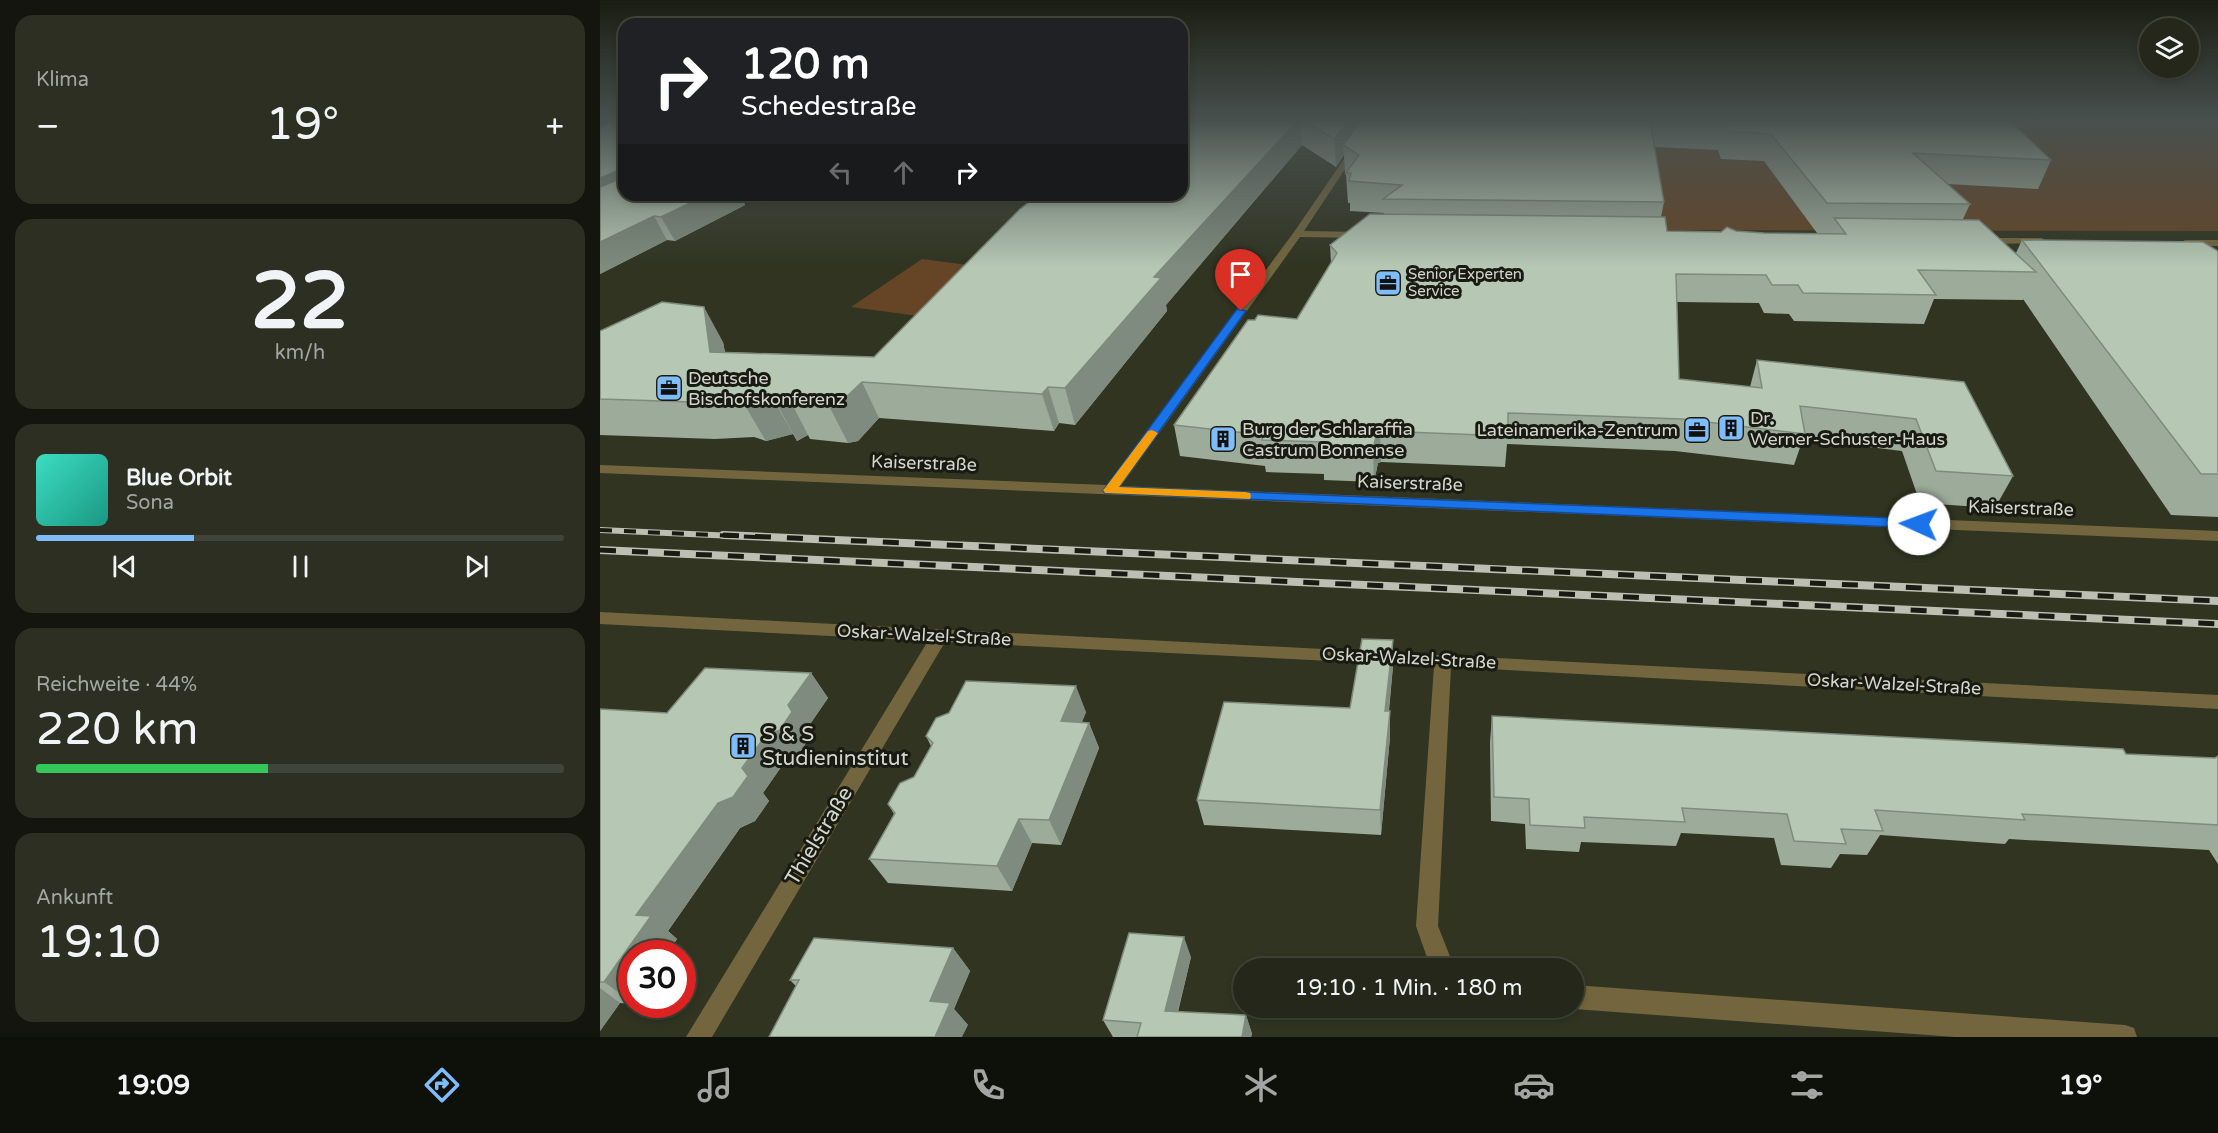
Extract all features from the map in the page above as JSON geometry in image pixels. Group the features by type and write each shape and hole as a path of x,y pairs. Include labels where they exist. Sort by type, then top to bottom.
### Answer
{"street":[{"path":"1110,490 1297,234 1341,169"},
{"path":"1297,234 1378,235"},
{"path":"1970,241 2049,242"},
{"path":"2173,243 2218,243"},
{"name":"Kaiserstraße","path":"600,469 2218,536"},
{"name":"Oskar-Walzel-Straße","path":"600,618 2218,702"},
{"name":"Thielstraße","path":"698,1037 940,636"},
{"path":"1439,958 1427,926 1443,660"},
{"path":"1584,998 2125,1037"}],"shaded area":[{"path":"1612,169 2218,169 2218,231 1611,230"},
{"path":"922,259 1006,270 941,319 851,307"}],"building":[{"path":"600,169 618,169 618,171 600,178"},
{"path":"1188,169 1253,169 1154,277 1161,278 1065,388 1048,387 1042,394 862,382 839,404 829,406 791,402 790,398 777,404 772,397 744,404 732,400 692,402 600,399 600,331 662,302 704,307 710,352 874,357 1030,201 1188,201"},
{"path":"1349,169 1658,169 1664,202 1383,199 1402,185 1349,181 1351,173 1346,173"},
{"path":"1800,169 1931,169 1970,204 1827,203"},
{"path":"618,180 618,201 694,201 661,217 654,216 600,242 600,187"},
{"path":"1370,214 1665,217 1667,231 1721,232 1727,227 1736,231 1764,233 1846,234 1834,218 1979,220 2036,272 1918,270 1936,295 1803,293 1798,285 1772,285 1766,275 1676,274 1679,379 1762,388 1757,360 1964,382 2013,476 1936,471 1916,419 1800,406 1805,434 1682,419 1508,413 1508,436 1377,431 1373,450 1322,448 1323,442 1262,440 1263,435 1174,425 1248,320 1255,320 1258,315 1297,319 1337,253 1330,245"},
{"path":"2022,240 2203,242 2218,251 2218,474 2201,474"},
{"path":"1362,639 1393,640 1385,711 1390,711 1380,810 1197,800 1224,702 1350,708"},
{"path":"705,668 811,673 788,705 792,712 780,730 766,735 742,768 748,776 733,797 718,803 636,915 651,916 634,940 618,940 618,962 604,982 600,982 600,709 667,713"},
{"path":"966,681 1076,686 1061,721 1089,723 1049,820 1019,819 997,866 869,859 895,813 888,804 900,783 914,777 933,743 926,736 936,718 949,713"},
{"path":"1492,716 2123,749 2126,754 2215,758 2218,756 2218,825 2022,814 2025,820 1875,810 1883,831 1841,829 1846,844 1794,841 1787,814 1682,808 1685,822 1584,817 1585,828 1530,825 1529,799 1494,797"},
{"path":"1129,933 1184,937 1165,1011 1233,1014 1233,1018 1245,1018 1242,1037 1137,1037 1141,1023 1103,1020"},
{"path":"814,938 953,948 930,1001 950,1003 935,1037 769,1037 799,980 790,980"}],"railway":[{"path":"600,530 757,537"},
{"path":"723,535 2218,601"},
{"path":"600,550 2218,624"}],"slow traffic":[{"path":"1152,433 1110,490 1245,496"}],"place":[{"name":"Senior Experten Service","path":"1388,283"},
{"name":"Deutsche Bischofskonferenz","path":"669,388"},
{"name":"Dr. Werner-Schuster-Haus","path":"1731,428"},
{"name":"Lateinamerika-Zentrum","path":"1697,430"},
{"name":"Burg der Schlaraffia Castrum Bonnense","path":"1223,439"},
{"name":"S & S Studieninstitut","path":"743,746"}],"route":[{"path":"1241,311 1110,490 1919,524"}]}
